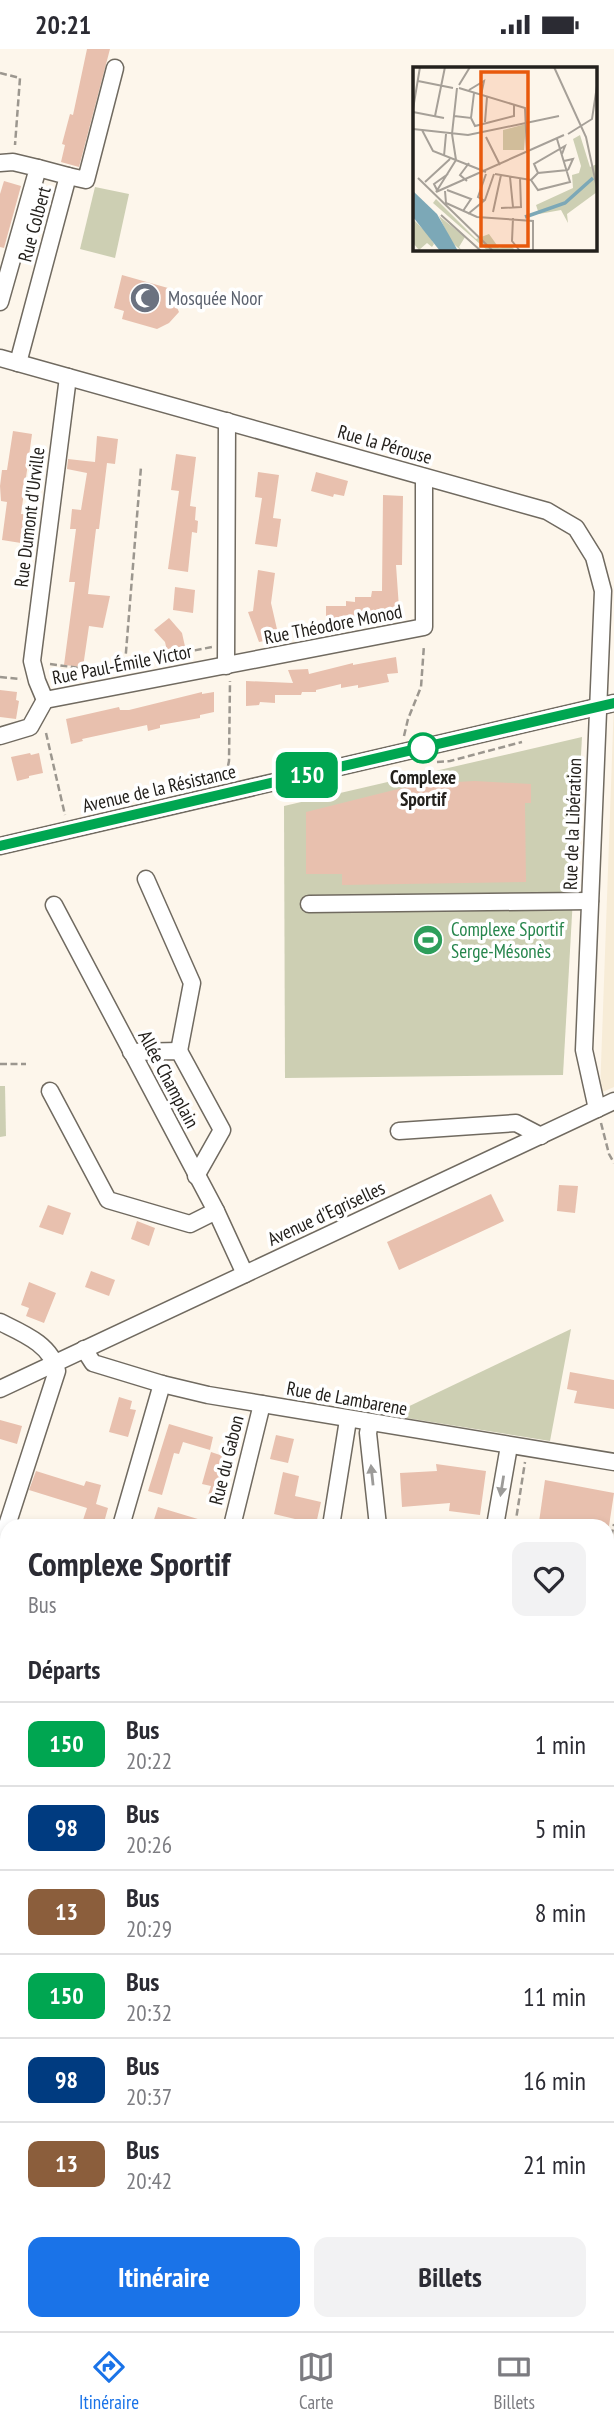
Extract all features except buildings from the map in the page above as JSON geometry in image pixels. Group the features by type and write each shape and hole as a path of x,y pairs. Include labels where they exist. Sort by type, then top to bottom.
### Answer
{"street":[{"name":"Rue Colbert","path":"7,163 86,180 115,68"},
{"name":"Rue Colbert","path":"0,302 38,168"},
{"name":"Rue Colbert","path":"18,363 68,176"},
{"name":"Rue la Pérouse","path":"0,358 547,511 576,528 594,557 603,590 606,705"},
{"name":"Rue Dumont d'Urville","path":"46,701 32,661 68,377"},
{"path":"226,666 227,421"},
{"name":"Rue Théodore Monod","path":"226,666 424,627 424,477"},
{"name":"Rue Paul-Émile Victor","path":"36,719 46,701 226,666"},
{"name":"Avenue de la Résistance","path":"0,846 606,705"},
{"name":"Rue de la Libération","path":"597,1109 584,1049 590,901 606,705"},
{"path":"0,736 22,731 30,727 36,719"},
{"path":"146,879 192,983 179,1051 222,1130 197,1176"},
{"path":"309,904 590,901"},
{"name":"Allée Champlain","path":"54,905 216,1211 244,1274"},
{"path":"131,1052 179,1051"},
{"path":"50,1091 108,1200 190,1224 216,1211"},
{"name":"Avenue d'Egriselles","path":"0,1388 614,1101"},
{"path":"399,1131 516,1123 541,1136"},
{"path":"0,1322 30,1337 51,1355 57,1371 9,1519"},
{"name":"Rue de Lambarene","path":"84,1349 93,1363 162,1384 370,1424 614,1462"},
{"path":"123,1519 162,1384"},
{"name":"Rue du Gabon","path":"234,1519 261,1404"},
{"path":"332,1519 348,1420"},
{"path":"370,1424 368,1433 377,1519"},
{"path":"496,1519 509,1445"}],"path":[{"path":"0,73 20,78 7,163"},
{"path":"125,664 141,467"},
{"path":"404,738 408,719 421,687 424,627"},
{"path":"32,661 94,670 217,646"},
{"path":"225,779 229,761 230,678 226,666"},
{"path":"0,677 37,681"},
{"path":"36,719 45,727 66,816"},
{"path":"0,1065 26,1064"},
{"path":"597,1109 614,1163"},
{"path":"516,1519 527,1448"}],"shaded area":[{"path":"614,702 614,1087 600,1093"}],"green space":[{"path":"95,187 129,194 115,258 80,249"},
{"name":"Complexe Sportif Serge-Mésonès","path":"582,737 563,1075 285,1078 284,806"},
{"path":"0,1086 5,1086 6,1136 0,1137"},
{"path":"571,1329 550,1441 394,1416 399,1411"}],"bus line":[{"name":"150","path":"0,846 614,703"}],"place":[{"name":"Mosquée Noor","path":"145,298"},
{"name":"Complexe Sportif","path":"423,748"},
{"name":"Complexe Sportif Serge-Mésonès","path":"428,940"}]}
